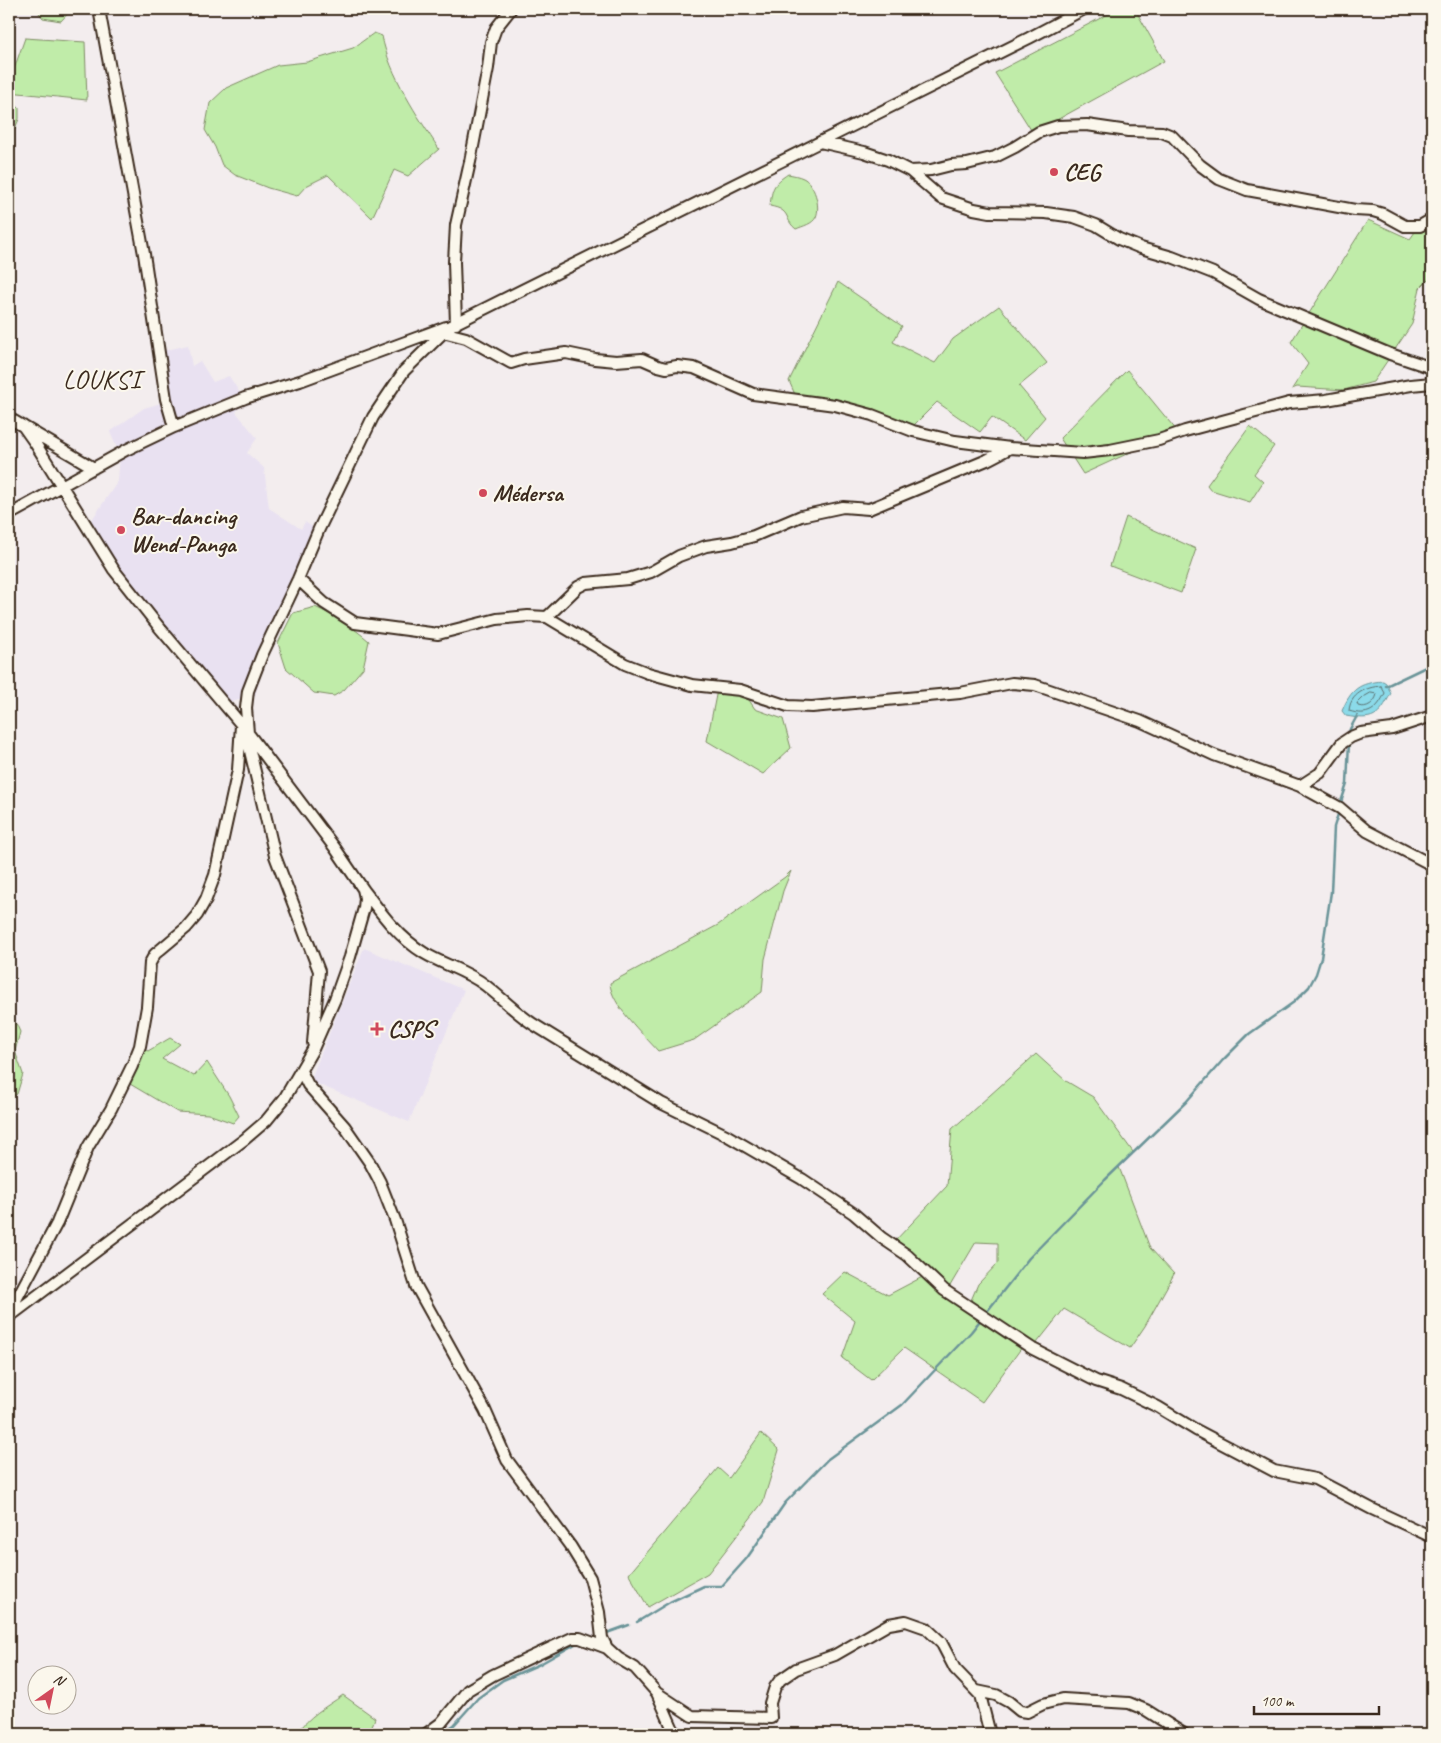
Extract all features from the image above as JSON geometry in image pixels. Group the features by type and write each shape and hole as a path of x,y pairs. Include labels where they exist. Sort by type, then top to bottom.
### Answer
{"street":[{"path":"99,9 144,254 166,399 174,427"},
{"path":"9,1317 17,1298 57,1224 88,1147 111,1109 140,1046 147,1006 150,963 155,954 186,928 197,915 212,882 226,830 238,770 245,729 248,691 262,655 372,417 404,371 449,327 456,225 488,68 491,42 496,28 511,9"},
{"path":"9,516 126,450 174,427 245,398 449,327 1084,9"},
{"path":"910,171 931,170 996,157 1015,148 1039,132 1058,126 1088,125 1162,132 1172,136 1200,165 1219,179 1247,190 1355,210 1373,211 1383,214 1405,226 1420,226 1432,219"},
{"path":"820,142 864,152 888,160 910,171 941,198 974,209 990,212 1046,213 1074,217 1096,225 1119,239 1212,273 1259,299 1390,354 1432,368"},
{"path":"449,327 511,363 524,359 566,353 616,361 642,359 666,368 677,366 694,368 753,394 835,405 872,414 913,431 956,441 1010,448 1083,453 1110,450 1159,440 1185,431 1289,403 1326,400 1432,383"},
{"path":"9,418 94,468"},
{"path":"23,426 114,570 159,628 245,729 390,924 424,954 470,975 486,986 516,1013 661,1103 726,1135 802,1179 853,1213 882,1238 907,1255 944,1290 1033,1349 1096,1381 1121,1389 1158,1407 1196,1430 1274,1471 1315,1479 1372,1509 1432,1537"},
{"path":"547,617 578,587 586,583 628,579 651,572 679,556 706,546 754,536 801,516 843,507 869,509 987,460 1010,448"},
{"path":"298,579 324,603 355,623 438,634 498,619 528,616 547,617 616,659 648,673 692,685 740,690 788,706 812,706 960,693 1012,683 1035,685 1140,721 1214,755 1300,786 1340,808 1367,831 1432,865"},
{"path":"1300,786 1320,773 1342,743 1351,738 1361,733 1392,729 1432,716"},
{"path":"245,729 275,856 319,971 313,1049"},
{"path":"9,1317 245,1139 276,1110 313,1049 334,999 350,957 364,908 363,889"},
{"path":"301,1071 308,1085 340,1121 370,1163 389,1205 416,1286 485,1410 507,1460 571,1547 590,1578 599,1612 602,1638 607,1648 618,1658 635,1668 657,1693 692,1716 771,1718 769,1708 773,1693 780,1680 796,1669 835,1655 889,1624 906,1621 926,1628 941,1642 955,1668 977,1691 983,1705 990,1734"},
{"path":"426,1734 441,1723 468,1690 493,1675 572,1638 580,1638 607,1648"},
{"path":"977,1691 996,1695 1020,1711 1027,1712 1043,1704 1063,1699 1129,1704 1146,1710 1184,1734"},
{"path":"657,1693 675,1734"}],"shaded area":[{"path":"188,345 192,366 200,361 213,382 229,376 245,401 236,412 257,438 247,453 264,468 269,508 301,529 305,522 321,533 265,660 255,696 224,703 177,647 87,527 118,481 120,455 110,432 144,408 168,401 159,352"},
{"path":"364,948 464,990 409,1122 310,1081"}],"green space":[{"path":"39,9 72,9 61,21 43,18 39,13"},
{"path":"1118,9 1135,9 1164,61 1033,133 995,73"},
{"path":"374,33 382,36 398,80 439,149 408,176 394,170 372,218 328,175 306,186 297,196 268,188 235,175 222,165 215,147 205,130 210,103 226,88 278,65 307,62 353,48"},
{"path":"25,38 85,42 87,100 9,92 9,83"},
{"path":"9,98 19,108 19,119 14,131 9,133"},
{"path":"788,174 807,181 816,195 818,207 813,221 796,229 783,211 770,206 774,187"},
{"path":"1430,211 1432,215 1432,260 1427,266 1432,276 1420,288 1412,324 1373,382 1344,390 1297,387 1292,389 1308,364 1291,342 1368,220 1410,239"},
{"path":"838,282 902,326 893,342 935,363 953,339 999,306 1047,363 1019,386 1045,417 1025,440 992,417 980,432 937,402 911,428 812,396 797,399 789,381"},
{"path":"1127,370 1177,431 1083,474 1060,438"},
{"path":"1250,426 1274,446 1254,474 1263,482 1250,502 1211,490 1207,485"},
{"path":"1126,517 1196,549 1181,593 1110,566"},
{"path":"315,607 343,622 369,641 363,668 344,690 334,696 314,693 286,668 278,643 293,613"},
{"path":"717,690 737,692 747,697 755,709 783,719 791,748 763,774 707,741"},
{"path":"791,871 783,891 765,959 762,992 694,1040 658,1051 622,1010 612,992 610,983 718,925"},
{"path":"16,1023 20,1032 15,1051 23,1074 17,1094 9,1098 9,1027"},
{"path":"170,1038 180,1044 162,1059 194,1076 207,1062 229,1096 239,1116 233,1123 208,1114 177,1112 125,1081 140,1047 148,1051"},
{"path":"1036,1054 1066,1081 1093,1097 1133,1152 1119,1167 1150,1248 1174,1274 1145,1326 1130,1348 1064,1309 1033,1348 1025,1343 982,1402 904,1348 871,1380 842,1358 855,1321 822,1294 845,1272 888,1295 928,1274 893,1243 947,1186 952,1129","holes":["976,1242 998,1243 998,1263 978,1284 969,1305 947,1291"]},
{"path":"761,1433 779,1450 763,1502 708,1573 648,1607 629,1574 718,1468 729,1478"},
{"path":"343,1695 375,1718 369,1734 297,1734 312,1717"}],"water":[{"path":"1383,681 1391,693 1379,712 1363,718 1346,716 1342,711 1349,697 1357,688 1368,683"}],"waterway":[{"path":"1386,686 1432,664"},
{"path":"1349,734 1357,716"},
{"path":"1340,805 1347,784 1349,742"},
{"path":"985,1314 1029,1258 1105,1180 1186,1102 1223,1060 1249,1034 1294,1002 1309,987 1321,958 1331,892 1334,827 1339,811"},
{"path":"637,1622 670,1602 704,1586 722,1586 747,1558 785,1503 828,1459 902,1405 982,1318"},
{"path":"604,1634 629,1625"},
{"path":"440,1734 454,1725 478,1698 503,1680 540,1664 577,1643"}],"place":[{"name":"CEG","path":"1054,172"},
{"name":"Médersa","path":"483,493"},
{"name":"Bar-dancing Wend-Panga","path":"121,530"},
{"name":"CSPS","path":"377,1029"}],"district":[{"name":"LOUKSI","path":"102,379"}]}
